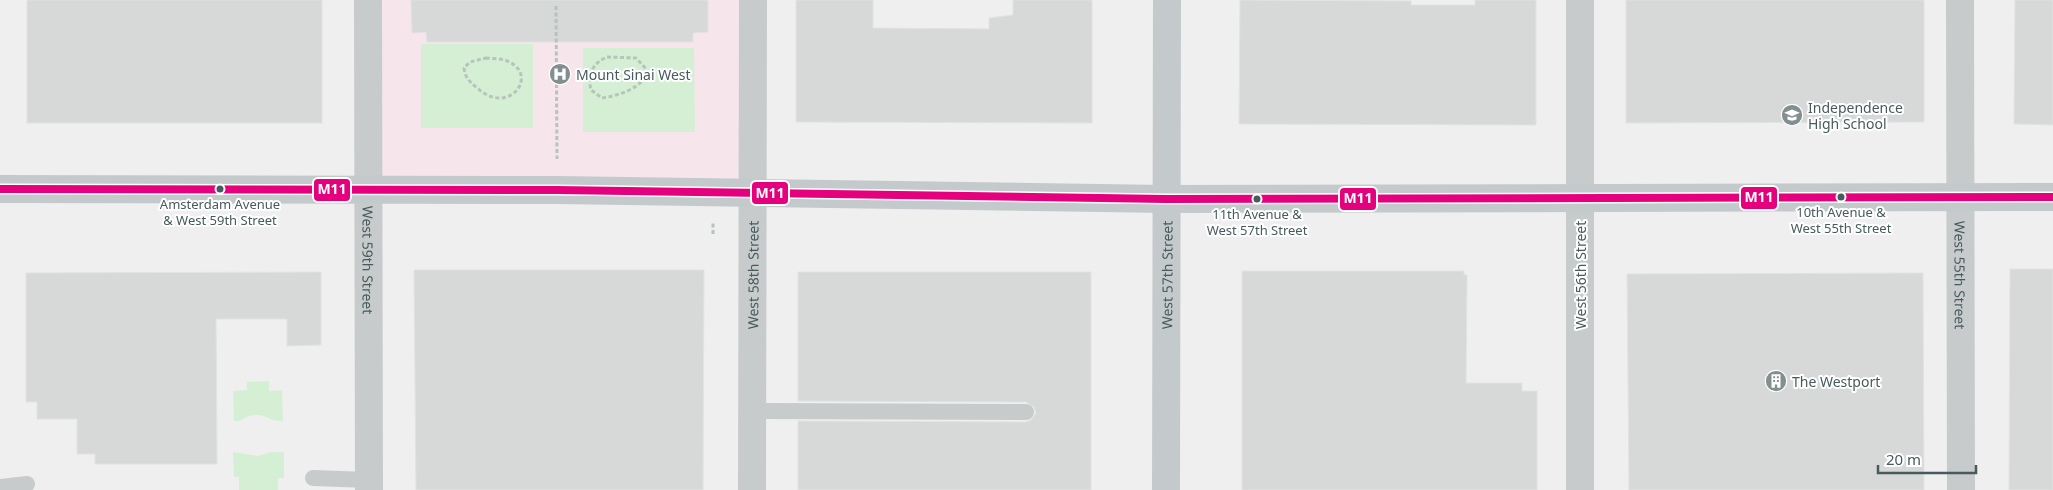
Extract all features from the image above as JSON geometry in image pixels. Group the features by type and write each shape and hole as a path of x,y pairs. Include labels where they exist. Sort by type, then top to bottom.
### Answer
{"main road":[{"name":"West 57th Street","path":"1166,490 1167,0"},
{"path":"0,189 557,190 1166,199 2053,197"}],"street":[{"name":"West 59th Street","path":"368,0 369,485"},
{"name":"West 58th Street","path":"752,0 752,490"},
{"name":"West 56th Street","path":"1580,0 1580,490"},
{"name":"West 55th Street","path":"1960,0 1961,490"}],"lane":[{"path":"752,411 1026,412"},
{"path":"313,478 369,485"},
{"path":"0,487 27,484"}],"path":[{"path":"556,6 557,190"},
{"path":"607,57 636,58 647,70 642,83 611,97 602,98 591,90 589,84 593,66 607,57"},
{"path":"477,59 501,60 510,62 521,76 517,92 509,98 501,100 480,91 468,81 464,68 470,62 477,59"}],"shaded area":[{"name":"Mount Sinai West","path":"368,0 753,0 752,193 369,189"}],"green space":[{"path":"421,44 533,44 533,128 421,128"},
{"path":"583,48 694,48 695,132 583,132"},
{"path":"269,381 269,391 282,390 283,421 257,415 234,421 233,391 247,390 247,382"},
{"path":"233,452 258,456 270,452 284,452 284,478 278,478 278,490 239,490 239,477 234,477"}],"building":[{"path":"27,0 322,0 322,123 27,123"},
{"path":"411,0 708,0 708,32 693,33 693,42 427,42 426,32 412,33"},
{"path":"796,0 873,0 873,28 989,29 989,18 1013,15 1013,0 1092,0 1092,123 796,122"},
{"path":"1240,0 1411,1 1411,5 1475,5 1475,0 1536,0 1536,125 1239,124"},
{"path":"1626,0 1924,0 1924,122 1626,123"},
{"path":"2015,0 2053,0 2053,125 2014,124"},
{"path":"2010,269 2053,269 2053,490 2009,490"},
{"path":"414,270 704,270 703,490 416,490"},
{"path":"1242,271 1464,271 1464,275 1467,275 1466,383 1522,383 1522,391 1537,391 1537,490 1242,490"},
{"path":"321,272 321,345 287,346 287,319 216,319 217,464 95,464 95,454 77,454 77,419 37,419 37,402 26,402 26,273"},
{"path":"798,272 1091,272 1091,490 798,490 798,421 1026,422 1031,420 1036,413 1034,407 1026,402 798,401"},
{"name":"The Westport","path":"1923,273 1924,490 1629,490 1627,274"}],"transit line":[{"name":"M11","path":"0,189 557,190 1166,199 2053,197"}],"place":[{"name":"Mount Sinai West","path":"560,74"},
{"name":"Independence High School","path":"1792,115"},
{"name":"Amsterdam Avenue & West 59th Street","path":"220,189"},
{"name":"10th Avenue & West 55th Street","path":"1841,197"},
{"name":"11th Avenue & West 57th Street","path":"1257,199"},
{"name":"The Westport","path":"1776,381"}]}
